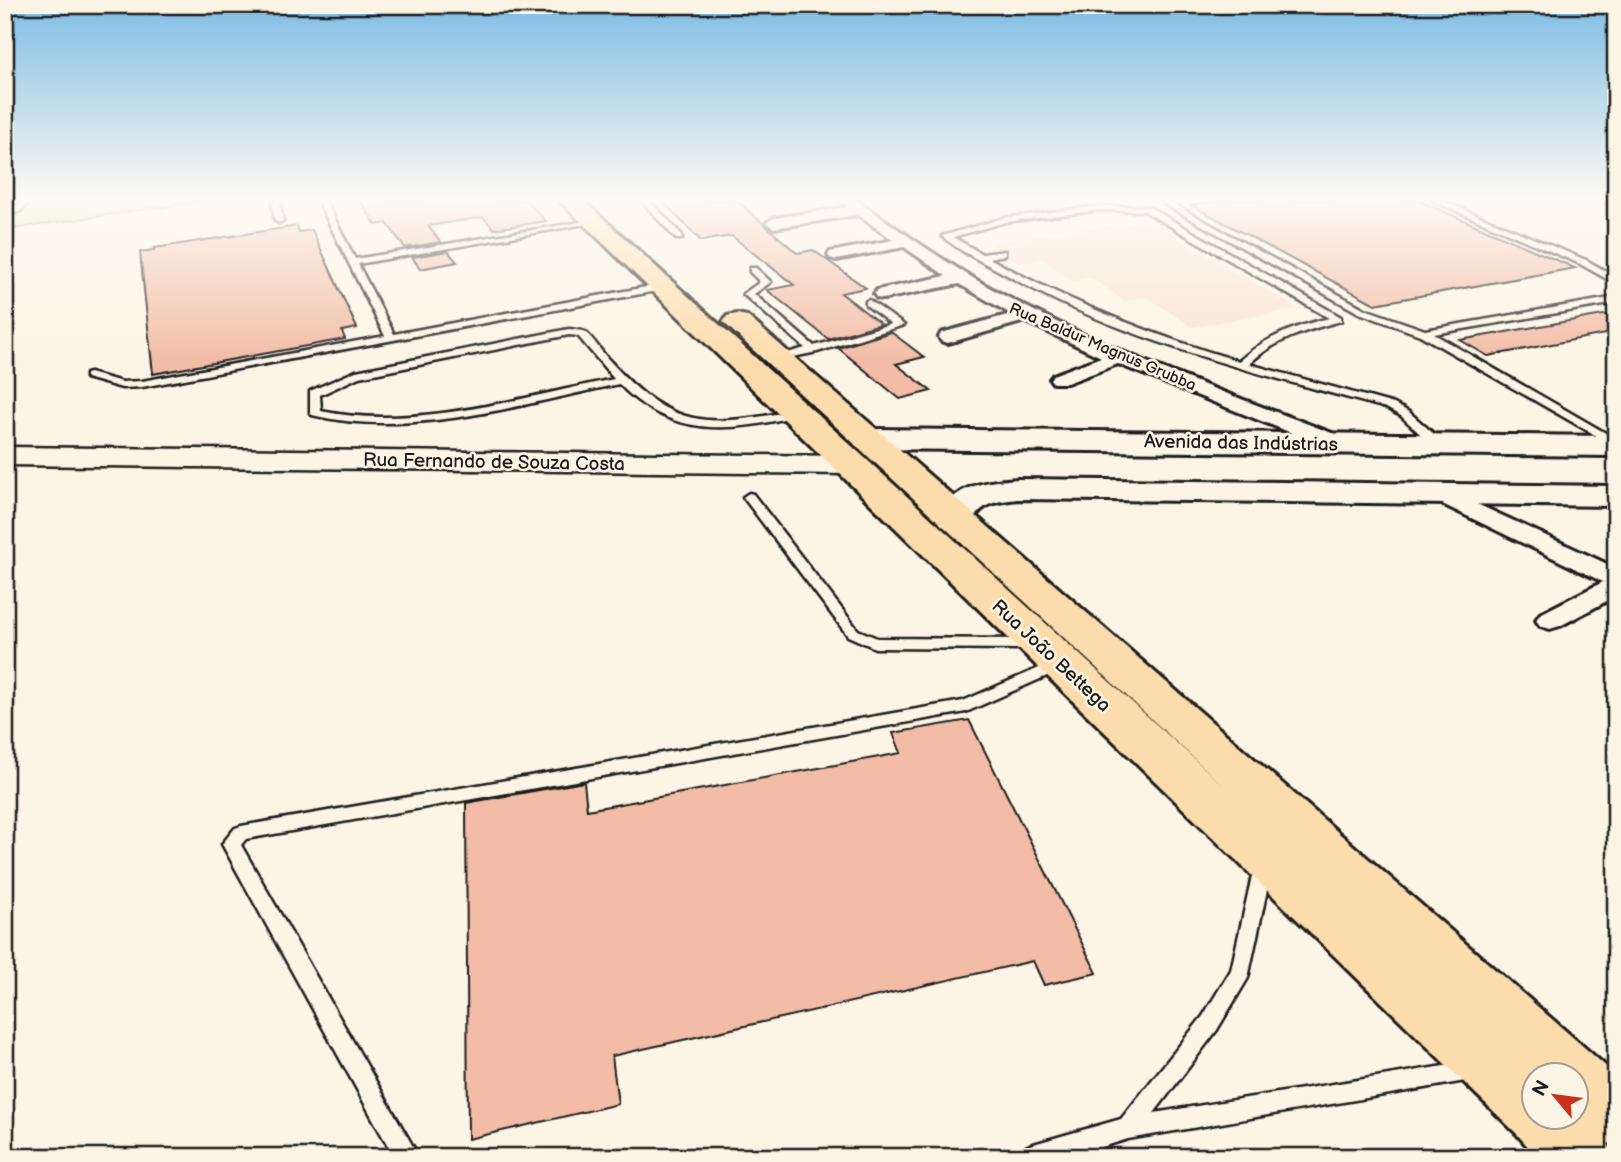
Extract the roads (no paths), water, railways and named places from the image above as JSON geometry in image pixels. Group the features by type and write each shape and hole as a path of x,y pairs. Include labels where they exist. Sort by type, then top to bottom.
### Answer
{"main road":[{"name":"Rua João Bettega","path":"631,254 662,287 813,410 1520,1063"},
{"name":"Rua João Bettega","path":"661,254 778,359 813,410"},
{"name":"Avenida das Indústrias","path":"859,452 1301,443 1616,445"},
{"path":"1301,443 1283,451 1277,458 1276,467 1281,475 1310,492"},
{"name":"Rua João Bettega","path":"859,452 955,518 1265,856 1490,1069 1520,1085"},
{"path":"955,518 958,510 973,497 1018,489 1616,496"}],"street":[{"path":"836,255 840,254"},
{"name":"Rua Baldur Magnus Grubba","path":"925,254 1027,315 1337,443"},
{"path":"876,299 961,278"},
{"path":"948,337 1027,315"},
{"path":"1060,379 1121,356"},
{"name":"Rua Fernando de Souza Costa","path":"5,433 47,437 136,456"},
{"name":"Rua Fernando de Souza Costa","path":"5,456 859,452"},
{"path":"1440,494 1616,578"},
{"path":"1549,620 1616,585"}],"lane":[{"path":"348,254 391,338"},
{"path":"352,262 384,254"},
{"path":"976,254 1023,280 1097,314 1241,365 1390,405 1405,414 1438,444"},
{"path":"981,257 996,254"},
{"path":"1225,254 1338,319 1276,337 1256,350 1241,365"},
{"path":"1257,254 1362,312 1423,333 1616,445"},
{"path":"1564,254 1616,281"},
{"path":"753,270 766,282 748,294 813,349"},
{"path":"89,376 122,385 142,384 662,287"},
{"path":"778,359 899,326 876,299"},
{"path":"1423,333 1616,300"},
{"path":"619,381 432,417 377,419 320,414 316,413 314,393 356,374 569,332 581,334 619,381 656,412 694,424 733,425 813,410"},
{"path":"749,497 853,634 875,643 1073,649"},
{"path":"407,1157 231,844 233,839 241,833 966,706 1073,649"},
{"path":"1128,1128 1210,1023 1241,972 1265,856"},
{"path":"1030,1157 1128,1128 1490,1069"}]}
